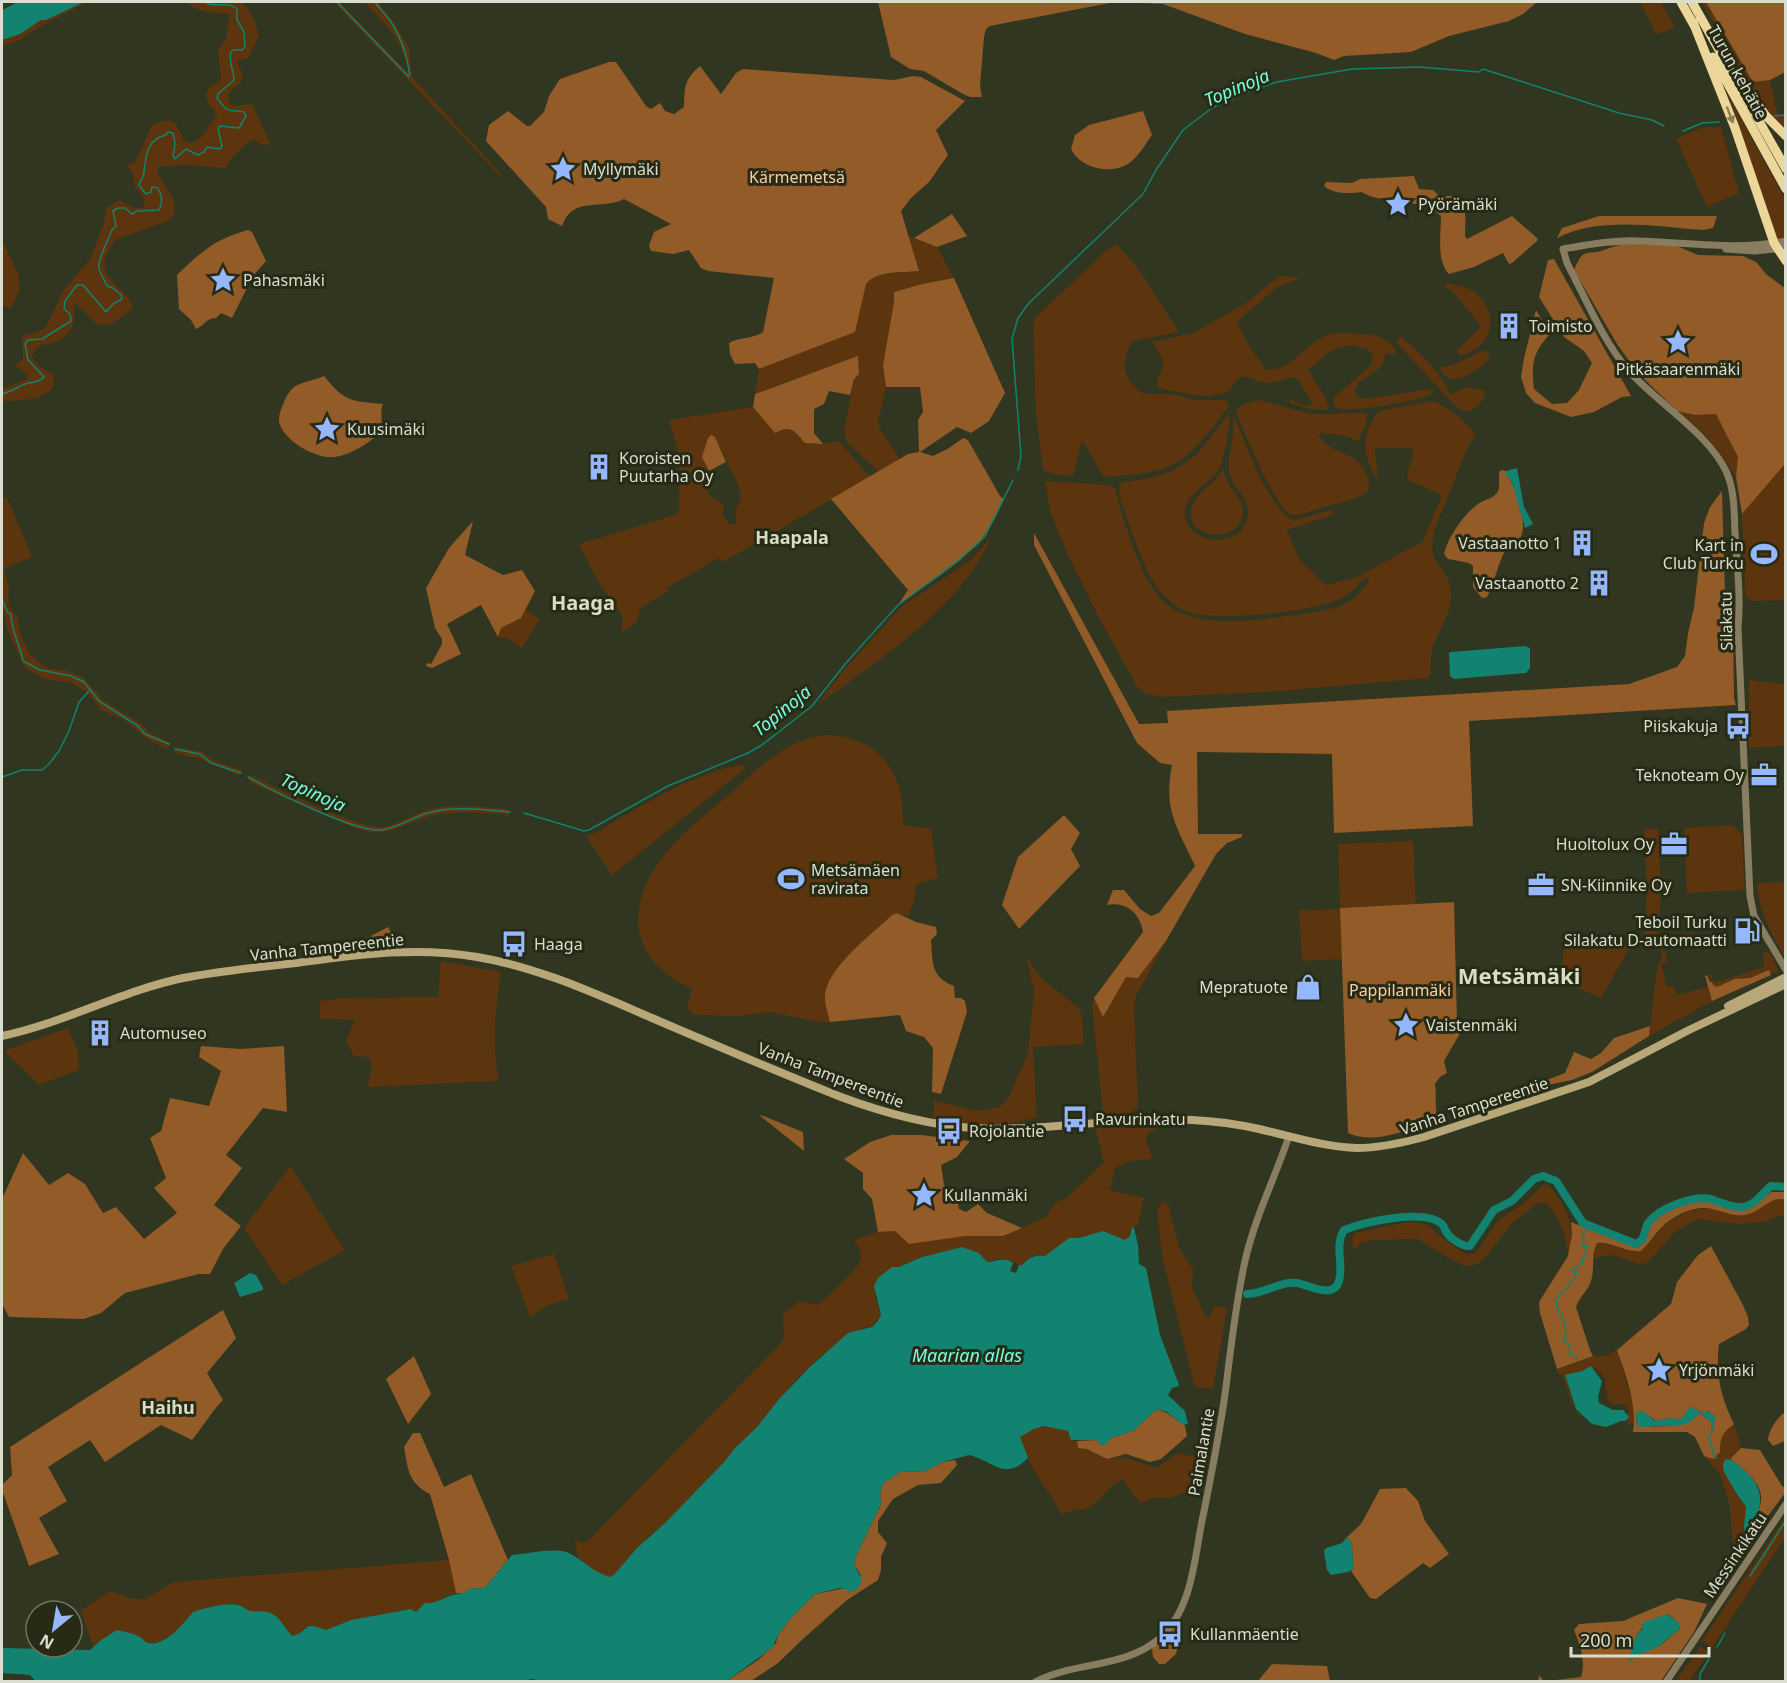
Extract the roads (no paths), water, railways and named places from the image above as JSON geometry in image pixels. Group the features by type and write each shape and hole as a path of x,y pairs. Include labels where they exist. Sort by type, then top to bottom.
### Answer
{"highway":[{"name":"Turun kehätie","path":"1681,2 1785,189"},
{"name":"Turun kehätie","path":"1692,2 1785,170"},
{"path":"1693,22 1781,245 1785,261"},
{"path":"1722,55 1766,116 1785,136"}],"main road":[{"name":"Vanha Tampereentie","path":"2,1036 67,1017 138,990 186,978 228,970 380,952 434,952 494,960 560,980 841,1097 882,1112 919,1121 986,1128 1028,1128 1189,1119 1227,1123 1335,1146 1358,1148 1416,1140 1589,1082 1785,984"},
{"name":"Vanha Tampereentie","path":"1689,1030 1785,976"}],"street":[{"name":"Silakatu","path":"1781,245 1712,246 1623,241 1563,249 1567,263 1621,360 1636,379 1712,450 1731,483 1740,597 1738,628 1750,897 1754,916 1785,970"},
{"name":"Paimalantie","path":"1035,1682 1058,1672 1123,1659 1141,1651 1159,1639 1168,1629 1187,1595 1216,1454 1234,1322 1246,1257 1257,1220 1289,1136"},
{"name":"Messinkikatu","path":"1666,1682 1785,1504"}],"water":[{"path":"18,2 84,2 46,20 41,20 20,34 2,40 2,10"},
{"path":"1517,468 1524,507 1533,524 1525,528 1512,482 1506,475 1506,471"},
{"path":"1525,646 1530,648 1530,668 1526,673 1454,679 1450,676 1449,653 1451,652"},
{"name":"Maarian allas","path":"1132,1227 1138,1245 1139,1264 1146,1268 1160,1335 1179,1386 1172,1388 1168,1395 1185,1411 1188,1424 1183,1425 1167,1412 1157,1409 1133,1431 1111,1438 1105,1445 1099,1444 1097,1440 1071,1440 1068,1431 1044,1426 1020,1437 1028,1458 1012,1468 999,1468 969,1455 943,1462 925,1471 900,1472 883,1483 880,1493 881,1504 855,1558 854,1565 862,1579 860,1585 854,1592 840,1588 815,1594 789,1620 778,1635 773,1647 727,1681 550,1682 531,1679 523,1682 36,1682 30,1675 2,1673 2,1648 24,1648 24,1659 84,1659 84,1650 90,1650 117,1630 137,1636 148,1643 161,1642 173,1634 193,1612 222,1605 233,1604 251,1611 271,1613 279,1619 292,1636 309,1626 326,1630 351,1620 411,1609 416,1612 425,1603 464,1594 468,1589 485,1588 512,1555 563,1551 599,1573 610,1577 725,1461 810,1367 848,1333 872,1327 877,1322 881,1315 874,1286 878,1278 892,1267 899,1267 922,1257 962,1247 979,1253 987,1262 1009,1261 1013,1263 1010,1271 1016,1273 1019,1265 1032,1257 1045,1256 1069,1238 1079,1238 1103,1231 1125,1240 1130,1236"},
{"path":"250,1273 256,1275 263,1290 240,1297 234,1283"},
{"path":"1591,1366 1602,1381 1598,1397 1599,1403 1613,1410 1623,1410 1629,1417 1626,1421 1606,1427 1592,1424 1576,1409 1565,1375"},
{"path":"1690,1407 1704,1413 1709,1411 1715,1416 1711,1434 1711,1422 1700,1413 1690,1422 1681,1425 1640,1427 1637,1425 1636,1414 1639,1411 1644,1412 1655,1421 1671,1418 1679,1420"},
{"path":"1726,1459 1741,1468 1754,1481 1759,1490 1759,1508 1750,1545 1745,1542 1746,1506 1724,1471 1723,1464"},
{"path":"1346,1538 1352,1544 1353,1569 1331,1575 1327,1570 1324,1551 1326,1548 1342,1543"},
{"path":"1667,1614 1678,1622 1680,1628 1658,1647 1636,1656 1629,1662 1635,1640 1643,1629 1642,1623"}],"waterway":[{"path":"2,394 44,377 28,360 25,344 28,340 42,339 71,321 70,314 64,309 65,301 77,285 83,285 106,312 122,299 113,288 107,286 99,265 101,255 116,226 113,211 125,208 132,214 137,211 159,210 162,199 158,188 152,187 151,192 146,194 139,185 151,144 168,132 173,133 175,159 186,149 198,155 207,147 220,149 222,146 218,129 220,126 239,128 246,116 244,112 226,109 217,98 218,94 234,80 231,52 242,50 245,46 244,32 237,20 237,9 229,5 213,5 205,2"},
{"path":"337,2 409,77"},
{"path":"375,2 391,22 399,37 410,75"},
{"name":"Topinoja","path":"1018,470 1021,456 1012,339 1018,318 1029,303 1143,194 1183,130 1212,108 1277,82 1352,69 1419,67 1479,72 1483,69 1619,113 1652,120 1664,126"},
{"name":"Topinoja","path":"1774,116 1786,115"},
{"name":"Topinoja","path":"1683,131 1702,123 1719,122"},
{"name":"Topinoja","path":"524,813 584,831 589,830 668,786 762,745 812,706 846,663 898,605 938,576 985,536 1013,480"},
{"name":"Topinoja","path":"2,574 2,600 8,613 11,614 12,626 23,661 40,670 71,676 84,682 99,701 138,726 145,734 169,744"},
{"path":"2,777 22,770 42,770 49,764 59,751 69,731 79,702 89,691"},
{"name":"Topinoja","path":"175,749 200,754 211,763 241,773"},
{"name":"Topinoja","path":"248,777 314,810 367,829 387,829 442,810 471,809 510,812"},
{"path":"1247,1294 1290,1283 1320,1290 1332,1290 1339,1281 1339,1249 1344,1230 1379,1220 1409,1217 1433,1219 1442,1224 1454,1240 1470,1246 1494,1210 1512,1201 1534,1179 1543,1176 1556,1181 1583,1223 1636,1244 1642,1240 1647,1225 1653,1217 1677,1204 1704,1198 1742,1207 1755,1202 1771,1186 1786,1187"},
{"path":"1577,1360 1569,1354 1570,1347 1567,1342 1564,1342 1566,1330 1556,1300 1560,1296 1559,1293 1563,1292 1575,1278 1578,1272 1572,1272 1576,1266 1583,1263 1581,1258 1585,1258 1588,1247 1582,1246 1587,1226"},
{"path":"1711,1433 1709,1438 1717,1458"},
{"path":"1764,1555 1786,1520"},
{"path":"1750,1576 1764,1555"},
{"path":"1717,1647 1725,1633"},
{"path":"1700,1682 1700,1674 1709,1659"}],"place":[{"name":"Myllymäki","path":"563,169"},
{"name":"Pyörämäki","path":"1398,204"},
{"name":"Pahasmäki","path":"223,280"},
{"name":"Toimisto","path":"1509,326"},
{"name":"Pitkäsaarenmäki","path":"1678,342"},
{"name":"Kuusimäki","path":"327,429"},
{"name":"Koroisten Puutarha Oy","path":"599,467"},
{"name":"Vastaanotto 1","path":"1582,543"},
{"name":"Kart in Club Turku","path":"1764,554"},
{"name":"Vastaanotto 2","path":"1599,583"},
{"name":"Piiskakuja","path":"1738,726"},
{"name":"Teknoteam Oy","path":"1764,775"},
{"name":"Huoltolux Oy","path":"1674,844"},
{"name":"Metsämäen ravirata","path":"791,879"},
{"name":"SN-Kiinnike Oy","path":"1541,885"},
{"name":"Teboil Turku Silakatu D-automaatti","path":"1747,931"},
{"name":"Haaga","path":"514,944"},
{"name":"Mepratuote","path":"1308,987"},
{"name":"Vaistenmäki","path":"1406,1025"},
{"name":"Automuseo","path":"100,1033"},
{"name":"Ravurinkatu","path":"1075,1119"},
{"name":"Rojolantie","path":"949,1131"},
{"name":"Kullanmäki","path":"924,1195"},
{"name":"Yrjönmäki","path":"1659,1370"},
{"name":"Kullanmäentie","path":"1170,1634"}],"district":[{"name":"Haapala","path":"792,538"},
{"name":"Haaga","path":"583,603"},
{"name":"Metsämäki","path":"1519,976"},
{"name":"Haihu","path":"168,1408"}],"park label":[{"name":"Kärmemetsä","path":"797,177"},
{"name":"Pappilanmäki","path":"1400,990"}]}
